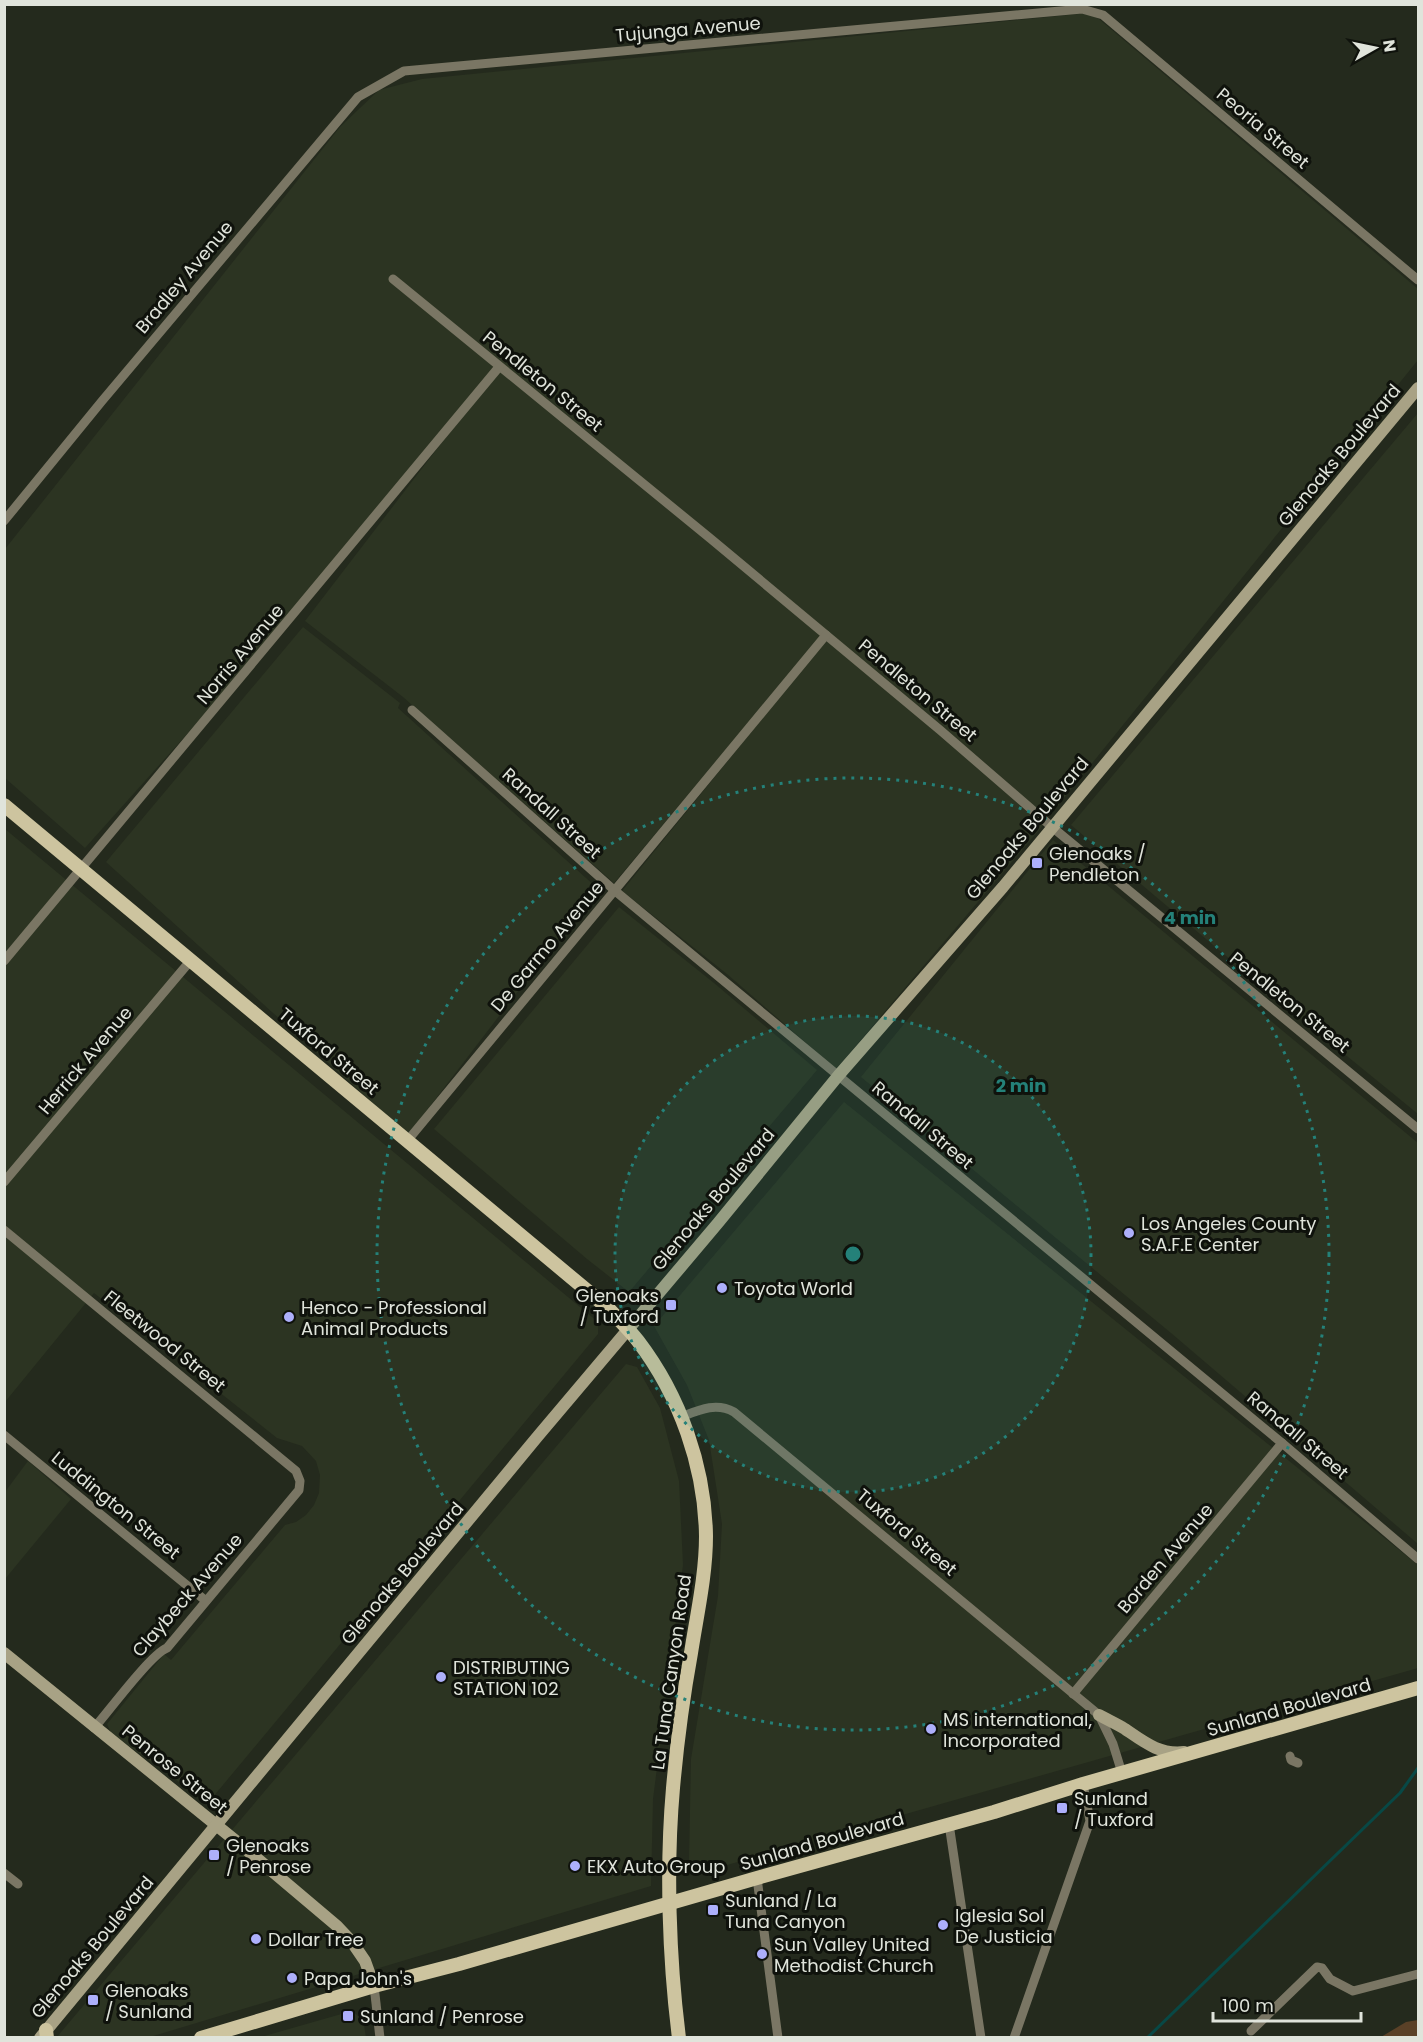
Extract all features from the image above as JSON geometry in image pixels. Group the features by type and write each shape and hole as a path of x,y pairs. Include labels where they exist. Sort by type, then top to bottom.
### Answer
{"main road":[{"name":"Glenoaks Boulevard","path":"44,2035 628,1329 715,1228 838,1076 1003,887 1419,388"},
{"name":"Tuxford Street","path":"4,805 408,1140 608,1308 628,1329"},
{"name":"La Tuna Canyon Road","path":"628,1329 639,1341 666,1384 681,1417 698,1469 705,1510 704,1575 688,1672 671,1817 670,1902 674,1997 679,2037"},
{"name":"Penrose Street","path":"4,1653 337,1926 365,1961 375,1986"},
{"name":"Sunland Boulevard","path":"201,2037 1419,1688"},
{"name":"Tuxford Street","path":"1099,1716 1155,1749 1173,1753 1212,1748"}],"street":[{"name":"Tujunga Avenue","path":"404,71 1082,9"},
{"name":"Peoria Street","path":"1082,9 1103,15 1419,280"},
{"name":"Bradley Avenue","path":"4,521 358,97 404,71"},
{"name":"Pendleton Street","path":"393,279 711,539 1052,827 1419,1129"},
{"name":"Norris Avenue","path":"4,961 499,367"},
{"name":"De Garmo Avenue","path":"408,1140 826,635"},
{"name":"Randall Street","path":"412,710 614,890 1419,1559"},
{"name":"Herrick Avenue","path":"4,1182 191,960"},
{"name":"Fleetwood Street","path":"4,1230 296,1471 300,1481"},
{"name":"Tuxford Street","path":"681,1417 709,1407 724,1407 734,1412 1099,1716 1113,1744 1122,1773"},
{"name":"Luddington Street","path":"4,1435 206,1601"},
{"name":"Borden Avenue","path":"1073,1694 1282,1443"},
{"name":"Claybeck Avenue","path":"94,1728 160,1650 167,1648 299,1490 300,1481"},
{"path":"1014,2037 1090,1821 1083,1784"},
{"path":"949,1824 981,2037"},
{"path":"4,1873 18,1884"},
{"path":"757,1878 778,2037"},
{"path":"1251,2031 1317,1967 1322,1968 1330,1979 1353,1991 1419,1974"},
{"name":"Penrose Street","path":"375,1986 380,2037"}],"shaded area":[{"path":"1088,13 1099,19 1418,289 1418,360 1047,819 500,363 289,620 85,848 5,778 5,549 340,127 379,90 422,79"},
{"path":"499,368 822,635 614,883 403,697 305,621"},
{"path":"1418,413 1418,1114 1277,999 1071,825"},
{"path":"303,627 400,703 398,708 597,888 408,1135 106,862"},
{"path":"826,640 1045,823 836,1069 727,974 622,891"},
{"path":"5,829 598,1322 598,1334 208,1803 111,1733 107,1724 164,1654 171,1660 285,1525 296,1522 306,1515 314,1505 319,1493 320,1475 316,1461 302,1446 277,1438 94,1293 5,1402"},
{"path":"1053,840 1418,1143 1418,1544 1171,1333 861,1077"},
{"path":"619,907 817,1070 629,1292 434,1129"},
{"path":"844,1102 1418,1565 1418,1668 713,1869 694,1872 689,1862 691,1759 718,1596 722,1524 709,1440 687,1385 654,1326"},
{"path":"626,1364 637,1367 660,1408 679,1481 683,1565 653,1799 651,1886 150,2037 56,2038"},
{"path":"28,1461 71,1499 5,1579 5,1492"},
{"path":"352,2011 363,2020 366,2037 261,2037"},
{"path":"1418,2020 1418,2037 1381,2037 1406,2022"}],"waterway":[{"path":"1147,2038 1400,1793 1418,1768"}],"place":[{"name":"Glenoaks / Pendleton","path":"1037,863"},
{"name":"Los Angeles County S.A.F.E Center","path":"1129,1233"},
{"name":"Toyota World","path":"722,1288"},
{"name":"Glenoaks / Tuxford","path":"671,1305"},
{"name":"Henco - Professional Animal Products","path":"289,1317"},
{"name":"DISTRIBUTING STATION 102","path":"441,1677"},
{"name":"MS international, Incorporated","path":"931,1729"},
{"name":"Sunland / Tuxford","path":"1062,1808"},
{"name":"Glenoaks / Penrose","path":"214,1855"},
{"name":"EKX Auto Group","path":"575,1866"},
{"name":"Sunland / La Tuna Canyon","path":"713,1910"},
{"name":"Iglesia Sol De Justicia","path":"943,1925"},
{"name":"Dollar Tree","path":"256,1939"},
{"name":"Sun Valley United Methodist Church","path":"762,1954"},
{"name":"Papa John's","path":"292,1978"},
{"name":"Glenoaks / Sunland","path":"93,2000"},
{"name":"Sunland / Penrose","path":"348,2016"}]}
